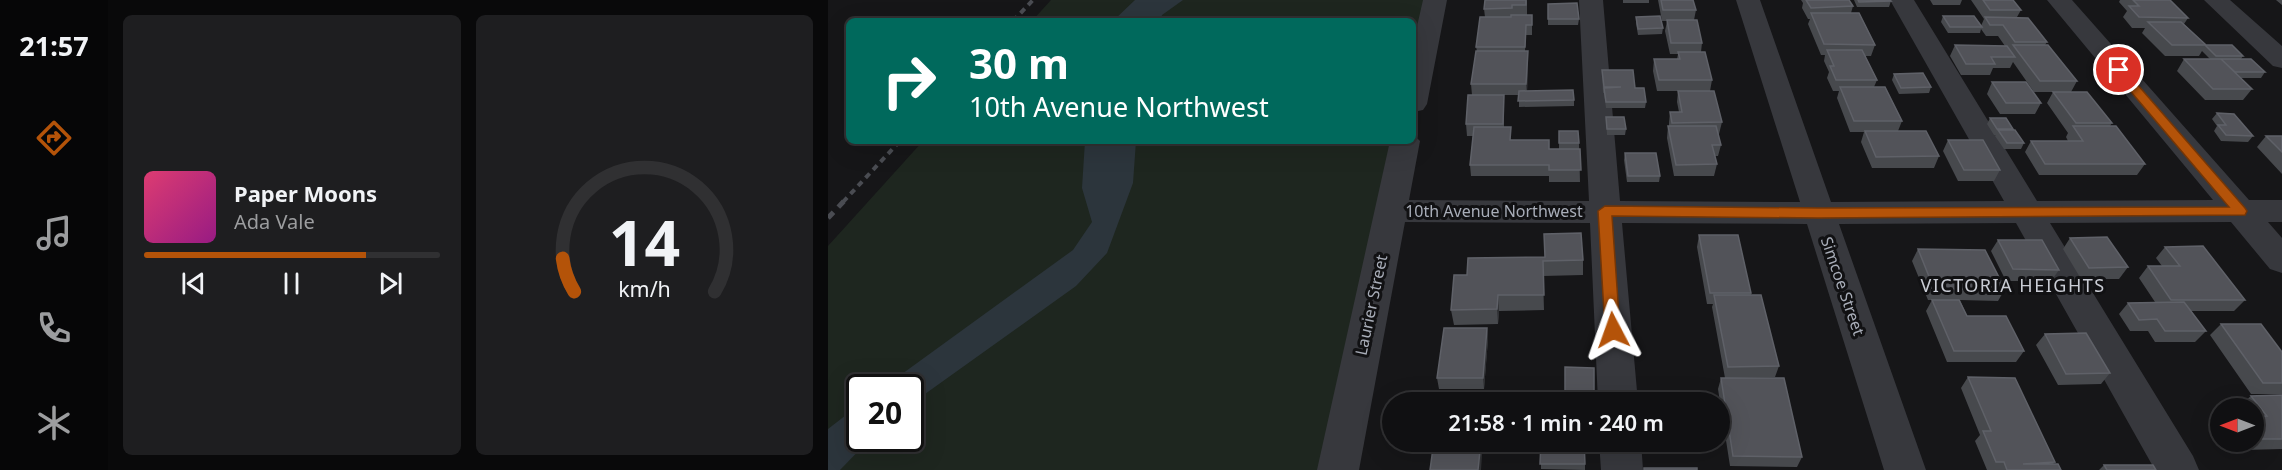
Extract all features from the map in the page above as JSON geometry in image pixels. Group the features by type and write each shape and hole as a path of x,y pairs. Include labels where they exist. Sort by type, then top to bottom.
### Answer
{"street":[{"path":"1416,90 1435,0"},
{"path":"1591,0 1617,392"},
{"name":"Simcoe Street","path":"1748,0 1905,470"},
{"path":"1902,0 2178,470"},
{"path":"2059,0 2282,260"},
{"path":"2216,0 2282,60"},
{"name":"Laurier Street","path":"1338,470 1404,144"},
{"name":"10th Avenue Northwest","path":"1391,211 1818,213 2282,211"},
{"path":"1621,452 1622,470"}],"shaded area":[{"path":"1051,0 1424,0 1416,37 1416,18 1035,18"},
{"path":"1135,0 1183,0 1161,18 1116,18"},
{"path":"920,144 1392,144 1321,470 828,470 828,246"},
{"path":"1085,144 1136,144 1133,183 1107,253 1076,286 924,395 924,374 902,374 1073,250 1092,222 1082,188"},
{"path":"846,415 846,452 857,452 840,470 828,470 828,429"}],"building":[{"path":"1485,0 1526,0 1526,5 1484,9"},
{"path":"1661,0 1693,0 1696,10 1663,10"},
{"path":"1806,0 1849,0 1853,6 1811,8"},
{"path":"1858,0 1890,0 1891,1 1859,2"},
{"path":"1983,0 2013,0 2021,10 1990,10"},
{"path":"2133,0 2170,0 2188,18 2139,17 2129,6 2139,6"},
{"path":"1577,3 1579,19 1548,19 1548,4"},
{"path":"1811,13 1859,13 1875,45 1824,44"},
{"path":"1511,15 1532,15 1532,25 1526,25 1525,47 1476,47 1480,17 1511,17"},
{"path":"1660,16 1663,28 1638,29 1636,17"},
{"path":"1943,16 1974,16 1982,27 1950,27"},
{"path":"1985,17 2028,18 2047,42 2015,42 2003,25 1990,25"},
{"path":"1667,20 1697,20 1702,43 1671,43"},
{"path":"2148,22 2181,22 2206,45 2172,45"},
{"path":"1955,45 2007,46 2015,57 1991,57 1995,64 1966,64"},
{"path":"2013,45 2048,45 2077,81 2040,81"},
{"path":"2205,45 2232,45 2243,56 2216,56"},
{"path":"1827,50 1862,50 1877,80 1836,80 1830,66 1834,66"},
{"path":"1476,51 1528,51 1526,84 1471,84"},
{"path":"1678,52 1705,52 1712,80 1659,80 1654,59 1680,59"},
{"path":"2184,59 2221,59 2252,89 2213,89"},
{"path":"2221,59 2251,59 2265,72 2235,72"},
{"path":"1602,70 1633,70 1635,88 1644,88 1646,102 1606,102 1604,88 1621,87 1604,87"},
{"path":"1923,73 1931,87 1901,88 1894,74"},
{"path":"1992,82 2026,82 2041,103 2006,103"},
{"path":"1840,87 1885,87 1902,121 1854,121"},
{"path":"1573,90 1574,100 1518,101 1519,91"},
{"path":"1678,91 1714,91 1722,122 1672,123 1670,112 1682,112"},
{"path":"2053,92 2087,92 2112,123 2076,123"},
{"path":"1468,95 1504,95 1503,124 1466,124"},
{"path":"2217,113 2234,114 2253,136 2226,135 2218,125 2226,125"},
{"path":"1606,117 1624,117 1626,129 1607,129"},
{"path":"1990,118 2006,118 2013,129 1997,129"},
{"path":"1668,126 1716,126 1721,145 1712,145 1717,164 1676,165"},
{"path":"2073,126 2116,126 2145,164 2045,164 2031,141 2083,141"},
{"path":"1474,127 1511,127 1510,140 1549,140 1549,149 1580,149 1581,170 1549,170 1549,165 1470,165"},
{"path":"1998,130 2015,130 2024,143 2007,143"},
{"path":"1559,131 1578,131 1579,143 1559,143"},
{"path":"1865,131 1926,131 1939,156 1876,157"},
{"path":"2266,136 2282,136 2282,152"},
{"path":"1948,140 1983,140 2000,170 1964,170"},
{"path":"1625,153 1656,153 1660,176 1628,176"},
{"path":"1581,233 1583,260 1543,261 1544,295 1498,295 1497,309 1451,310 1454,275 1467,275 1468,258 1545,257 1544,234"},
{"path":"1699,235 1738,235 1751,293 1710,293"},
{"path":"2107,237 2128,267 2089,268 2070,238"},
{"path":"1998,240 2042,240 2059,270 2013,269"},
{"path":"2203,246 2245,300 2171,300 2148,266 2180,266 2165,247"},
{"path":"1918,249 1985,250 2005,289 1934,289"},
{"path":"1714,295 1761,295 1779,366 1728,367"},
{"path":"1932,300 1959,300 1967,316 2006,316 2024,351 1954,351"},
{"path":"2184,302 2206,331 2165,331 2157,319 2139,320 2128,303"},
{"path":"2221,324 2261,324 2282,352 2282,383 2263,383"},
{"path":"1444,328 1487,328 1483,378 1437,378"},
{"path":"2086,333 2110,373 2066,374 2045,334"},
{"path":"1565,367 1594,368 1594,392 1565,392"},
{"path":"1968,377 2015,378 2055,462 2023,464 2058,464 2061,470 2007,470 2004,462 1996,462 1983,431 1991,431"},
{"path":"1721,378 1784,378 1802,457 1733,456 1730,436 1730,392 1723,392"},
{"path":"2282,395 2282,439 2264,439 2264,416 2267,416 2264,412 2264,398 2251,396"},
{"path":"1432,452 1480,452 1478,470 1430,470"},
{"path":"1541,452 1584,452 1585,464 1540,464"},
{"path":"2104,465 2153,465 2156,470 2107,470"},
{"path":"1644,468 1697,468 1697,470 1644,470"}],"railway":[{"path":"1016,18 1033,0"},
{"path":"843,202 897,144"},
{"path":"828,218 845,200"}],"district":[{"name":"VICTORIA HEIGHTS","path":"2013,285"}],"route":[{"path":"1613,330 1605,211 1818,213 2240,211 2119,70"}]}
